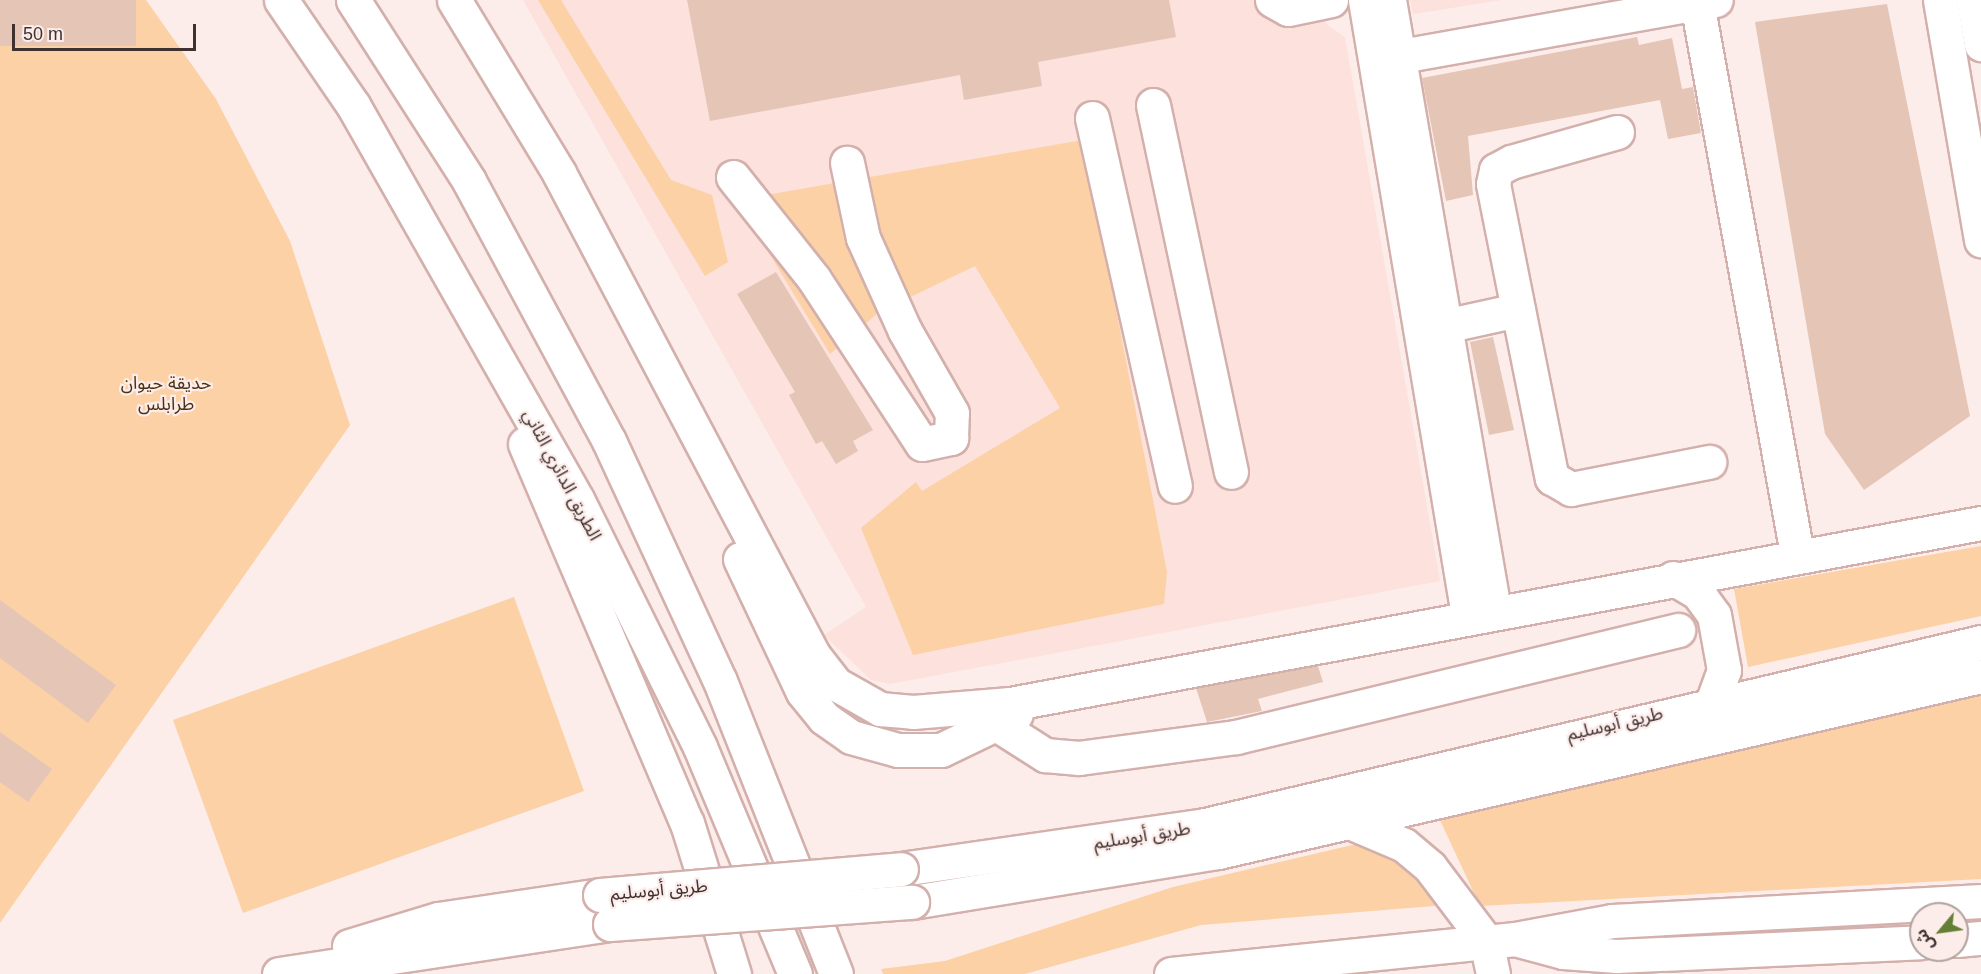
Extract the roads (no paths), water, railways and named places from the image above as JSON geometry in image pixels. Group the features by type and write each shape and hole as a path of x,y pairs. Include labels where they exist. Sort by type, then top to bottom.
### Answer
{"main road":[{"name":"الطريق الدائري الثاني","path":"281,0 353,105 577,499 699,747 795,974"},
{"path":"353,0 469,181 609,441 720,681 836,974"},
{"path":"454,0 559,173 797,626 836,684 880,709 913,712 1047,696 1797,554 1981,523"},
{"path":"1272,0 1288,9 1331,0"},
{"path":"1365,0 1388,60"},
{"path":"1389,0 1388,60 1481,613"},
{"path":"1940,0 1976,183 1981,241"},
{"path":"1388,60 1706,1 1797,554"},
{"path":"1972,1 1981,44"},
{"path":"1154,105 1231,472"},
{"path":"1092,118 1175,486"},
{"path":"1617,132 1496,170 1493,184 1552,478 1561,487 1709,462"},
{"path":"733,177 814,279 922,444 951,438 952,413 905,331 863,238 847,163"},
{"path":"467,303 687,824 734,974"},
{"path":"1434,328 1518,310"},
{"path":"682,406 741,561 787,664 824,718 869,745 921,752 941,750 998,725 1047,696"},
{"path":"1673,578 1698,592 1714,615 1724,670 1713,701"},
{"path":"998,725 1044,755 1079,758 1236,738 1678,630"},
{"name":"طريق أبوسليم","path":"605,910 1205,825 1713,701 1981,642"},
{"name":"طريق أبوسليم","path":"290,973 363,939 438,919 605,910 912,902 1133,870 1981,676"},
{"path":"1346,820 1404,845 1430,867 1500,940 1619,965 1865,960 1909,946"},
{"path":"1171,974 1370,963 1612,921 1981,901"},
{"path":"1493,974 1500,940"}],"park label":[{"name":"حديقة حيوان طرابلس","path":"166,394"}]}
